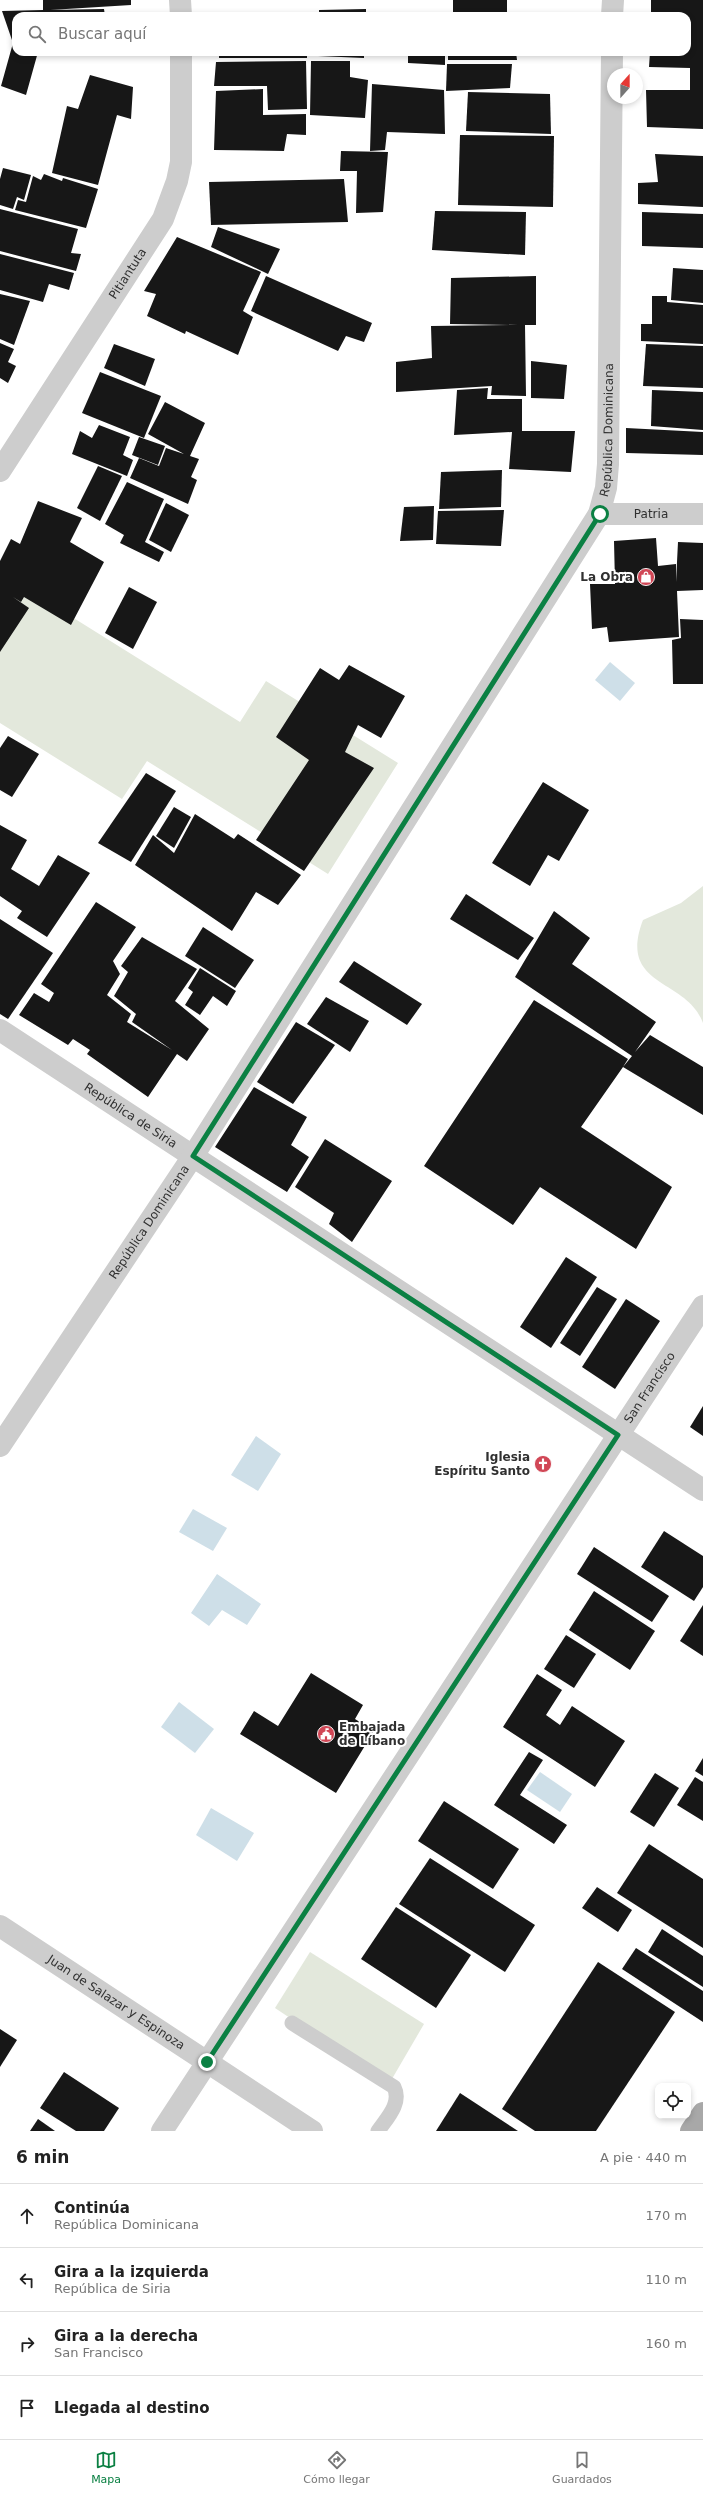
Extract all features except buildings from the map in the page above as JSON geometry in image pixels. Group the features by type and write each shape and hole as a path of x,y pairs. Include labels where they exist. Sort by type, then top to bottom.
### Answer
{"main road":[{"path":"691,2131 703,2113"}],"street":[{"path":"180,0 180,12"},
{"path":"612,12 613,0"},
{"name":"Pitiantuta","path":"0,471 163,219 177,181 181,162 181,56"},
{"name":"República Dominicana","path":"0,1446 193,1156 600,514 606,488 608,464 612,56"},
{"name":"Patria","path":"600,514 703,514"},
{"name":"República de Siria","path":"0,1030 703,1490"},
{"name":"San Francisco","path":"162,2131 703,1306"},
{"name":"Juan de Salazar y Espinoza","path":"0,1926 312,2131"}],"lane":[{"path":"292,2023 394,2087 397,2093 395,2105 378,2131"}],"shaded area":[{"path":"0,572 240,722 266,681 398,763 328,874 147,761 122,799 0,723"},
{"path":"610,662 635,683 620,701 595,680"},
{"path":"703,886 703,1023 695,1008 683,997 646,971 639,958 637,942 643,920 681,903"},
{"path":"256,1436 281,1454 258,1491 231,1475"},
{"path":"193,1509 227,1528 213,1551 179,1532"},
{"path":"217,1574 261,1604 247,1625 222,1610 209,1626 191,1613"},
{"path":"179,1702 214,1729 195,1753 161,1727"},
{"path":"540,1772 572,1794 560,1812 527,1790"},
{"path":"211,1808 254,1833 237,1861 196,1835"},
{"path":"310,1952 424,2024 389,2084 275,2008"}],"place":[{"name":"La Obra","path":"646,577"},
{"name":"Iglesia Espíritu Santo","path":"543,1464"},
{"name":"Embajada de Líbano","path":"326,1734"}],"route":[{"path":"207,2062 618,1435 193,1156 600,514"}]}
